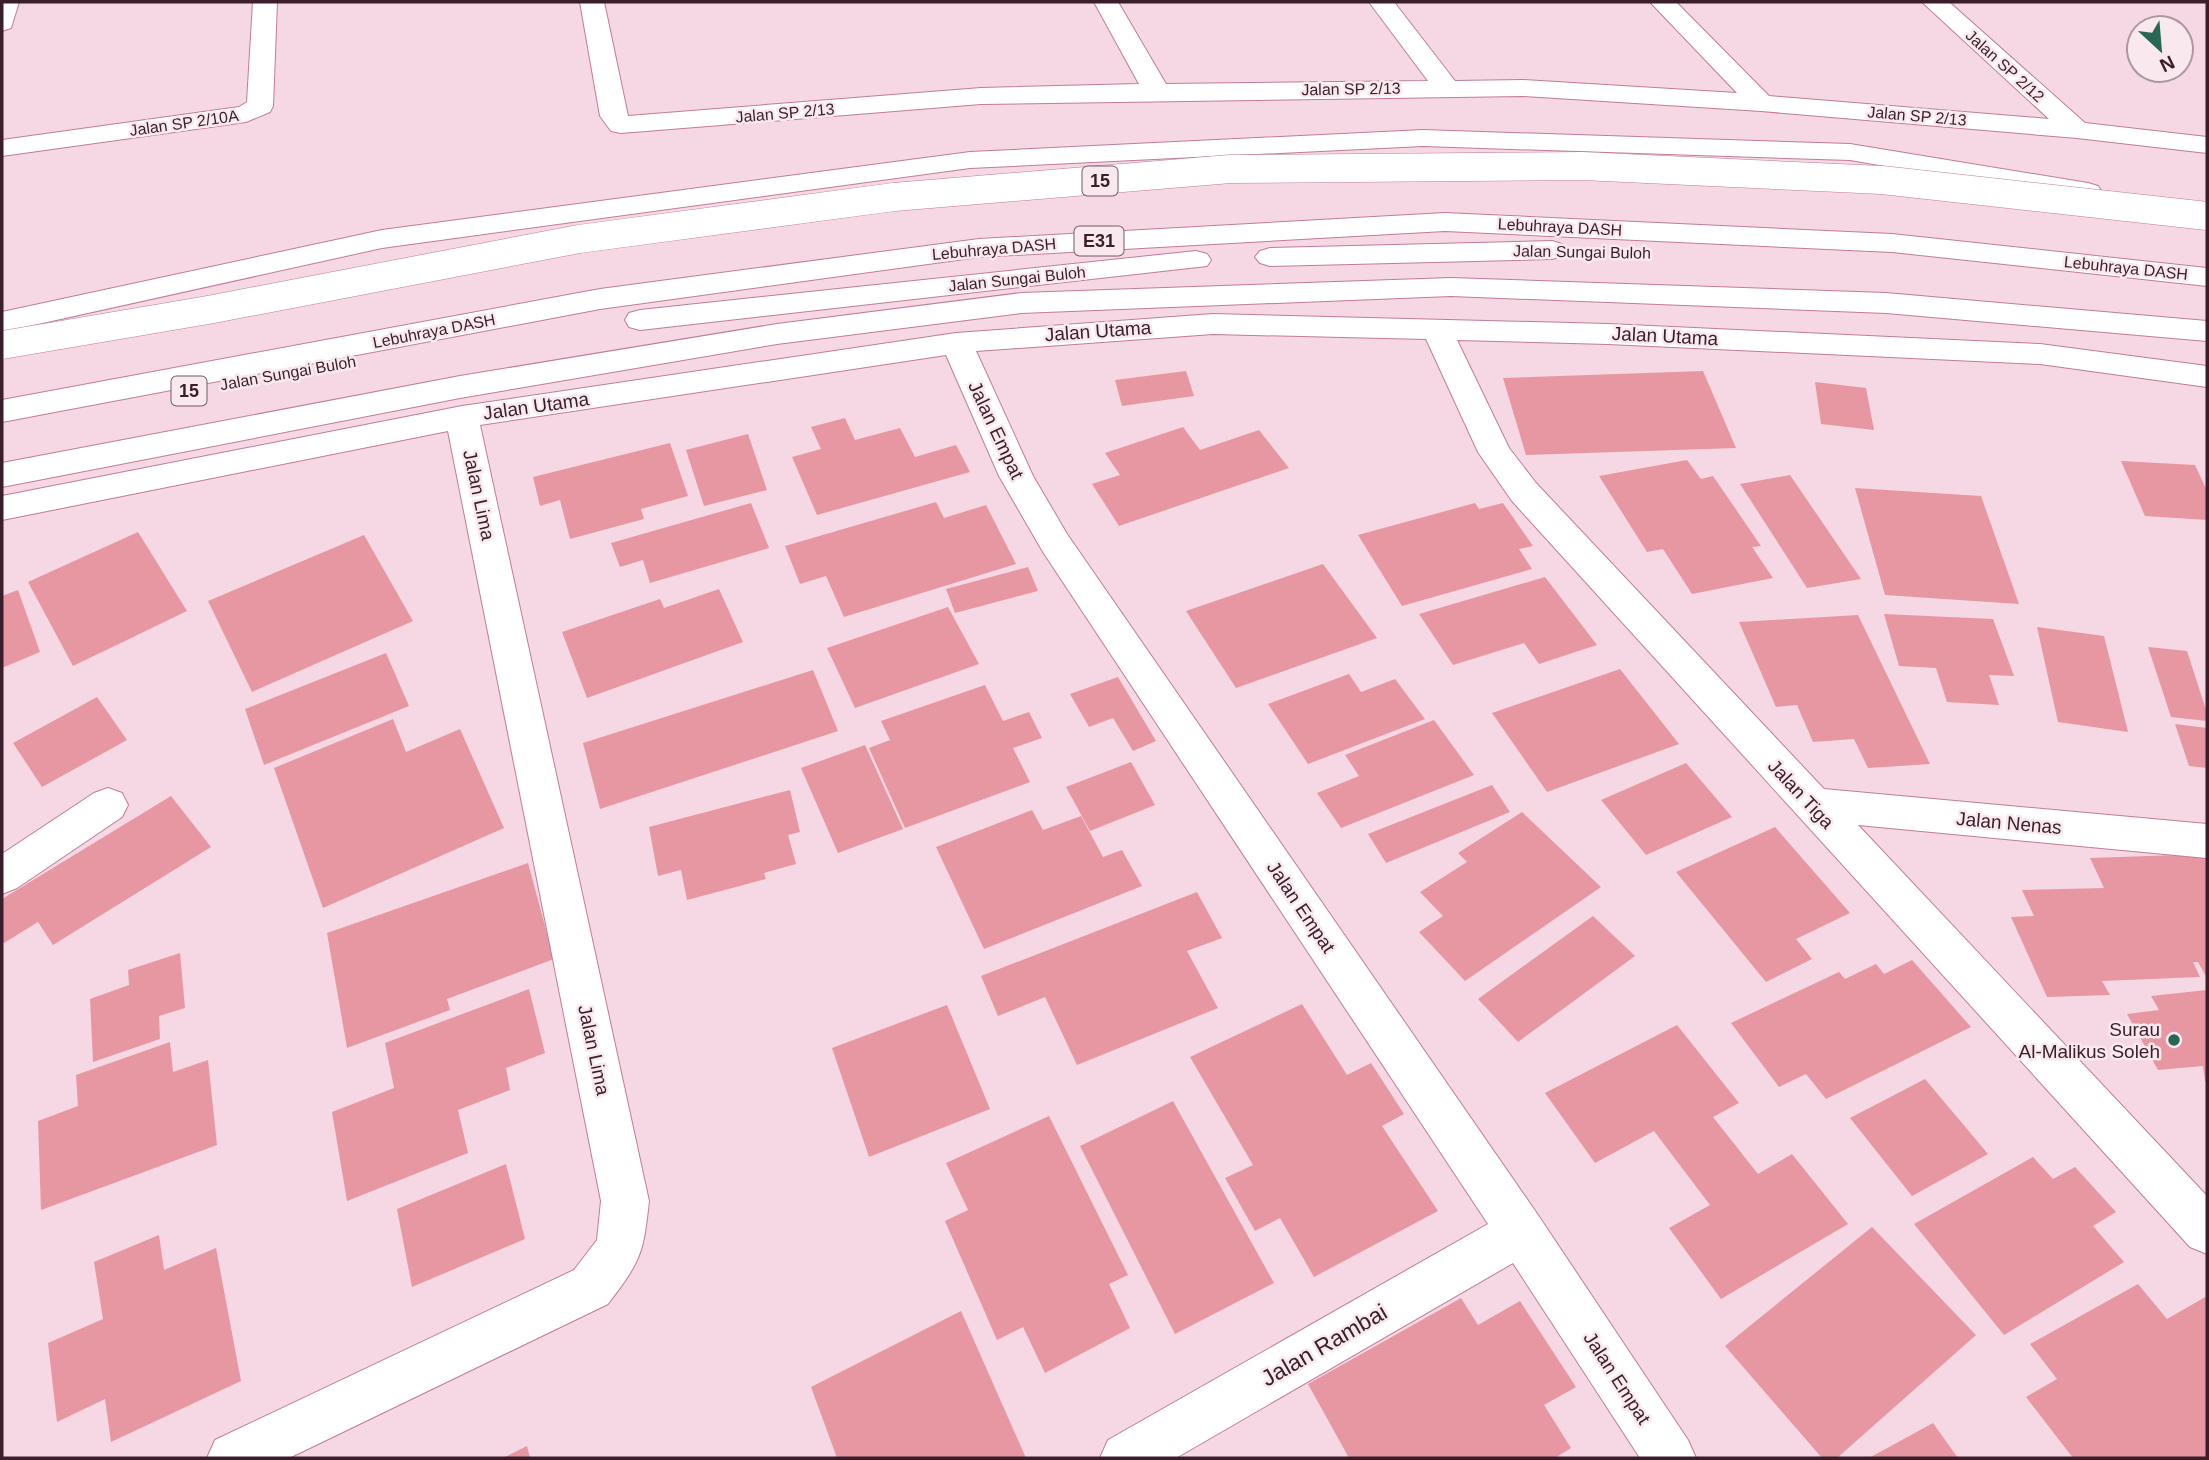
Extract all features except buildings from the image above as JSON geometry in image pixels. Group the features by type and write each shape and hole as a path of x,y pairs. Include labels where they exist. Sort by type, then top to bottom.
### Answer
{"main road":[{"path":"2,23 7,2"},
{"name":"Jalan SP 2/10A","path":"2,148 246,114 260,106 265,2"},
{"name":"Jalan SP 2/13","path":"592,2 614,116 621,125 981,96 1523,88 1761,103 2077,130 2207,145"},
{"path":"1106,2 1157,92"},
{"path":"1381,2 1447,88"},
{"path":"1662,2 1761,103"},
{"name":"Jalan SP 2/12","path":"1934,2 2077,130"},
{"path":"2,322 382,239 970,160 1423,138 1850,152 2207,214"},
{"path":"2,345 208,310 579,239 894,197 1230,169 1581,166 1869,179 2207,214"},
{"name":"15","path":"2,332 332,275 716,219 988,186 1450,167 1684,171 1904,180 2207,214"},
{"name":"Lebuhraya DASH","path":"2,411 600,299 979,248 1444,222 1892,243 2207,277"},
{"name":"Jalan Sungai Buloh","path":"2,424 480,339 778,304 1215,258 1584,249 2012,269 2207,292"},
{"path":"2,475 447,390 749,338 1021,303 1451,287 1886,303 2207,331"},
{"name":"Jalan Utama","path":"2,508 462,416 956,343 1105,330 1213,324 1436,328 2040,354 2207,376"},
{"name":"Jalan Tiga","path":"1436,328 1495,452 1524,492 2207,1230"},
{"name":"Jalan Empat","path":"956,343 1016,476 1055,543 1521,1232 1670,1458"},
{"name":"Jalan Lima","path":"233,1458 591,1287 620,1249 625,1200 462,416"},
{"name":"Jalan Nenas","path":"1810,804 2207,841"},
{"path":"2,876 108,805"},
{"name":"Jalan Rambai","path":"1126,1458 1521,1232"}],"place":[{"name":"Surau Al-Malikus Soleh","path":"2174,1040"}]}
